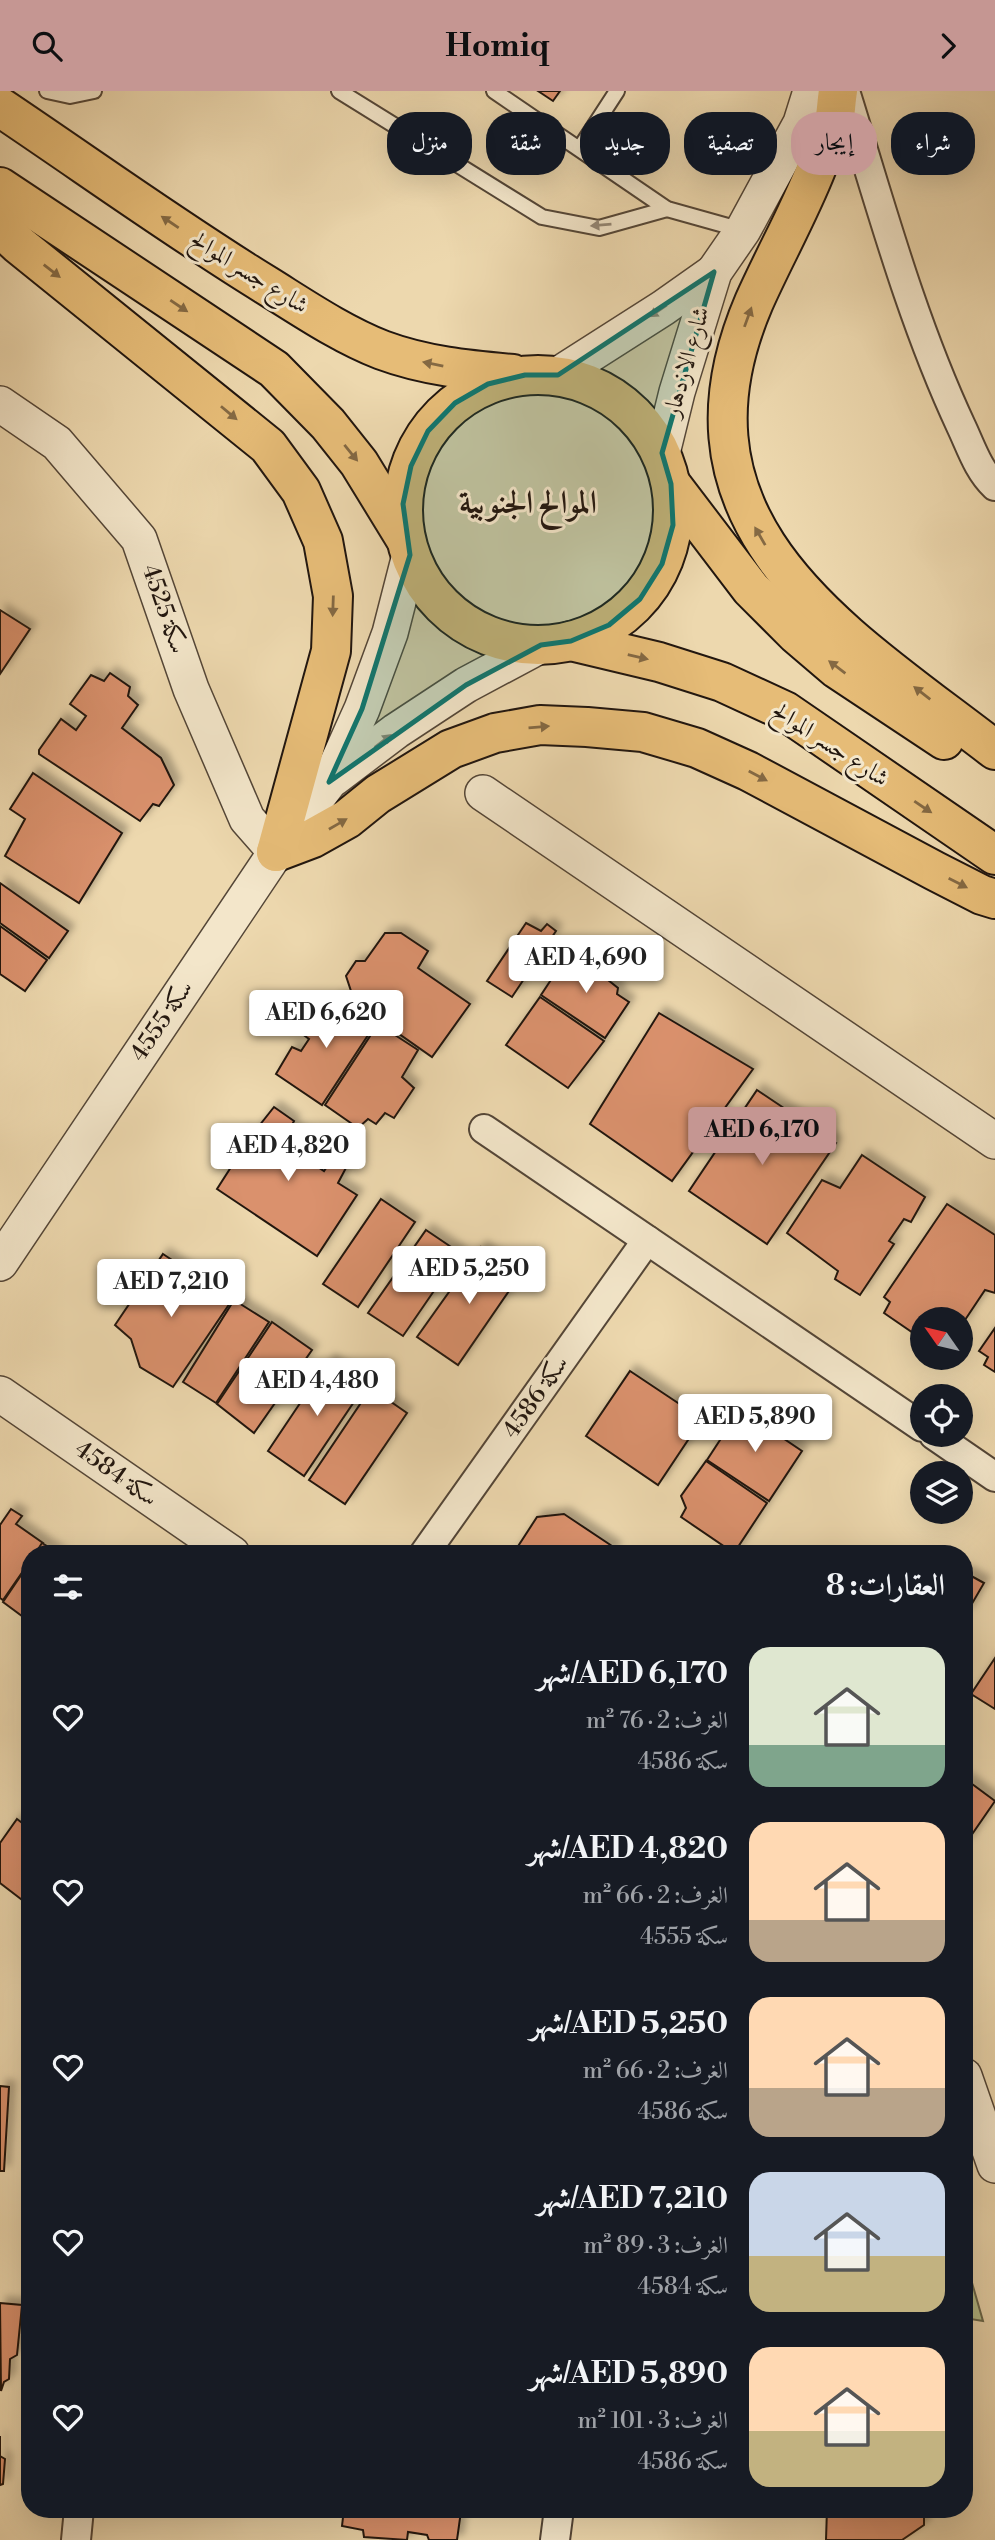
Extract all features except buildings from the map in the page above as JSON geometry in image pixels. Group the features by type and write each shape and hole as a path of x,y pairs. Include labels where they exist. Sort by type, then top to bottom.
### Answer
{"main road":[{"path":"838,91 833,130 753,303 733,360 727,420 736,480 758,535 786,574 817,609 852,641 995,750"},
{"name":"شارع جسر الموالح","path":"0,107 225,260 335,327 380,349 459,370 542,375 601,389 637,416 667,469"},
{"path":"0,187 274,369 328,424 359,463 409,548"},
{"path":"0,227 268,446 302,491 323,541 334,596 331,652 276,852"},
{"path":"409,548 403,504 411,465 428,432 455,403 488,384 542,375"},
{"path":"556,643 609,625 640,599 662,564 673,525 667,469"},
{"path":"667,469 751,589 796,634 837,669 995,774"},
{"name":"شارع جسر الموالح","path":"409,548 430,592 460,621 499,640 556,643 659,662 709,678 785,711 995,855"},
{"path":"276,852 313,838 348,819 399,780 451,749 495,733 540,725 587,727 643,732 697,748 748,771 935,871 995,899"}],"street":[{"name":"شارع الازدهار","path":"667,469 677,392 714,272 743,230 801,123 811,91"},
{"path":"845,91 906,285 949,401 984,476 995,486"},
{"name":"شارع الازدهار","path":"542,375 663,309 714,272"},
{"name":"سكة 4525","path":"0,404 57,443 139,539 191,689 247,819 276,852"},
{"name":"سكة 4555","path":"0,1263 276,852 329,782 372,684 390,633 409,548"},
{"name":"سكة 4555","path":"329,782 396,731 466,685 556,643"},
{"path":"483,793 995,1141"},
{"path":"484,1129 910,1419"},
{"name":"سكة 4586","path":"430,1545 647,1240"},
{"name":"سكة 4584","path":"0,1394 219,1545"},
{"path":"951,1447 995,1477"},
{"path":"973,2102 995,2165"},
{"path":"76,2540 78,2518"},
{"path":"555,2540 558,2518"}],"lane":[{"path":"47,91 70,96 94,91"},
{"path":"339,91 541,216 598,228 667,209"},
{"path":"494,91 580,148"},
{"path":"603,112 617,91"},
{"path":"619,175 667,209 743,230"}],"highlighted area":[{"path":"714,272 662,453 671,484 673,525 662,564 640,599 609,625 571,641 541,645 466,685 329,782 362,709 410,555 403,504 411,466 428,431 455,403 488,384 525,375 558,375"}],"green space":[{"path":"973,2286 983,2321 973,2319"}],"district":[{"name":"الموالح الجنوبية","path":"528,503"}]}
